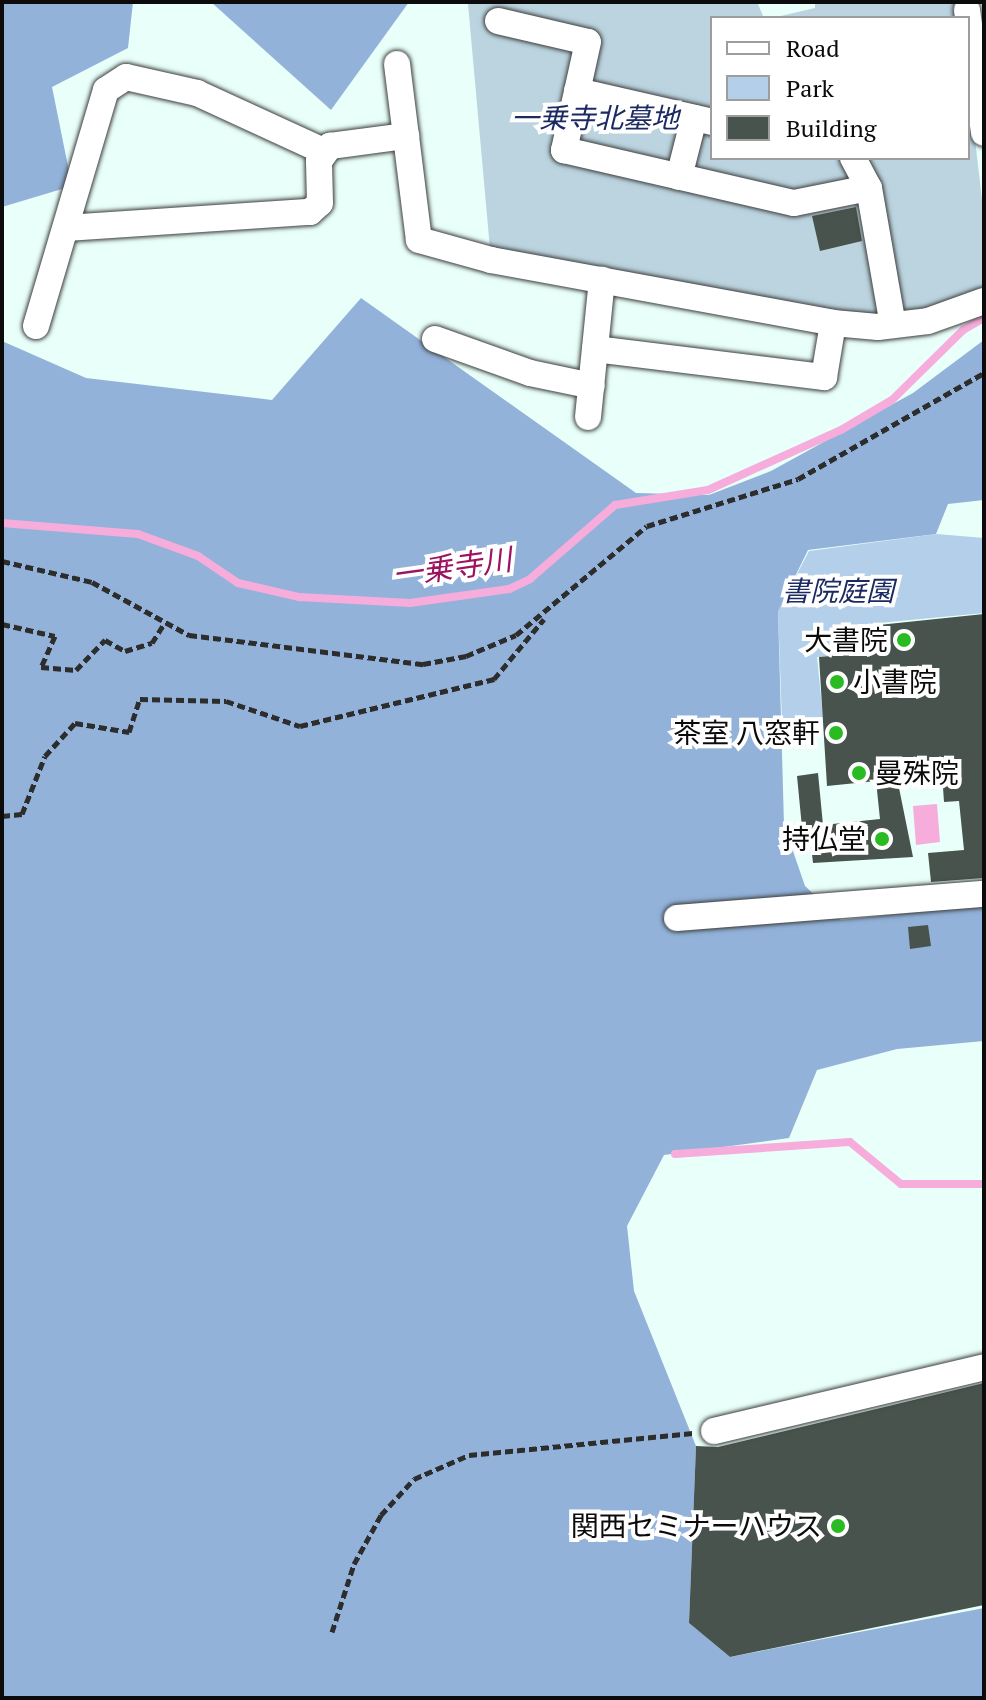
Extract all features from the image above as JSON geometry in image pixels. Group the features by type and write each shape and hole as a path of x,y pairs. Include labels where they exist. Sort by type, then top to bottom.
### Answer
{"street":[{"path":"967,10 968,16"},
{"path":"498,21 588,42 564,150 794,203 869,188"},
{"path":"970,32 984,133"},
{"path":"397,64 419,240 602,280 833,323 893,325 928,321 984,301"},
{"path":"36,326 106,90 126,77 197,93 325,152"},
{"path":"577,91 703,120 679,177"},
{"path":"66,228 310,212 320,203 319,161 330,146 406,136"},
{"path":"854,160 869,188 893,325"},
{"path":"588,417 602,280"},
{"path":"595,349 824,377 833,323"},
{"path":"435,339 530,373 592,386"},
{"path":"677,918 984,894"},
{"path":"714,1431 984,1367"}],"path":[{"path":"2,816 22,814 45,756 75,723 129,732 140,699 226,701 300,726 494,679 548,614 647,526 798,479 984,373"},
{"path":"2,561 92,582 164,624 225,643 423,664 496,646 548,614"},
{"path":"2,624 55,636 41,667 76,670 105,640 125,651 152,643 164,624"},
{"path":"332,1632 354,1564 381,1515 414,1479 469,1455 714,1431"}],"green space":[{"name":"一乗寺北墓地","path":"757,2 763,16 710,16 710,160 970,160 970,96 984,217 984,298 878,327 491,260 468,4"},
{"path":"815,2 959,2 961,16 781,16 815,8"},
{"name":"書院庭園","path":"937,534 984,538 984,613 868,624 871,652 817,657 823,717 782,721 778,610 809,551"}],"shaded area":[{"path":"2,2 133,2 128,48 52,87 72,186 2,207"},
{"path":"211,2 409,2 331,110"},
{"path":"361,298 636,493 709,495 771,471 913,393 984,340 984,500 948,504 936,534 808,550 778,611 784,825 805,886 841,920 984,905 984,1041 897,1049 817,1070 789,1138 664,1155 627,1226 634,1291 696,1446 689,1623 730,1657 984,1608 984,1698 2,1698 2,341 86,378 272,400"},
{"path":"937,804 940,842 916,845 913,806"}],"building":[{"path":"856,207 862,241 820,251 812,216"},
{"path":"984,614 984,878 931,882 928,853 964,850 959,801 944,802 942,773 897,778 913,857 813,863 810,837 803,838 797,776 818,773 823,825 880,819 876,781 827,786 819,657 872,652 869,626"},
{"path":"928,925 931,946 910,949 908,927"},
{"name":"関西セミナーハウス","path":"984,1383 984,1605 730,1657 689,1623 696,1446 718,1447"}],"waterway":[{"name":"一乗寺川","path":"2,523 138,534 198,556 238,583 299,597 410,603 509,589 530,579 615,505 708,490 841,430 892,400 963,330 984,318"},
{"path":"675,1154 850,1142 901,1184 984,1184"}],"place":[{"name":"大書院","path":"904,640"},
{"name":"小書院","path":"837,682"},
{"name":"茶室 八窓軒","path":"836,733"},
{"name":"曼殊院","path":"859,773"},
{"name":"持仏堂","path":"882,839"},
{"name":"関西セミナーハウス","path":"838,1526"}]}
